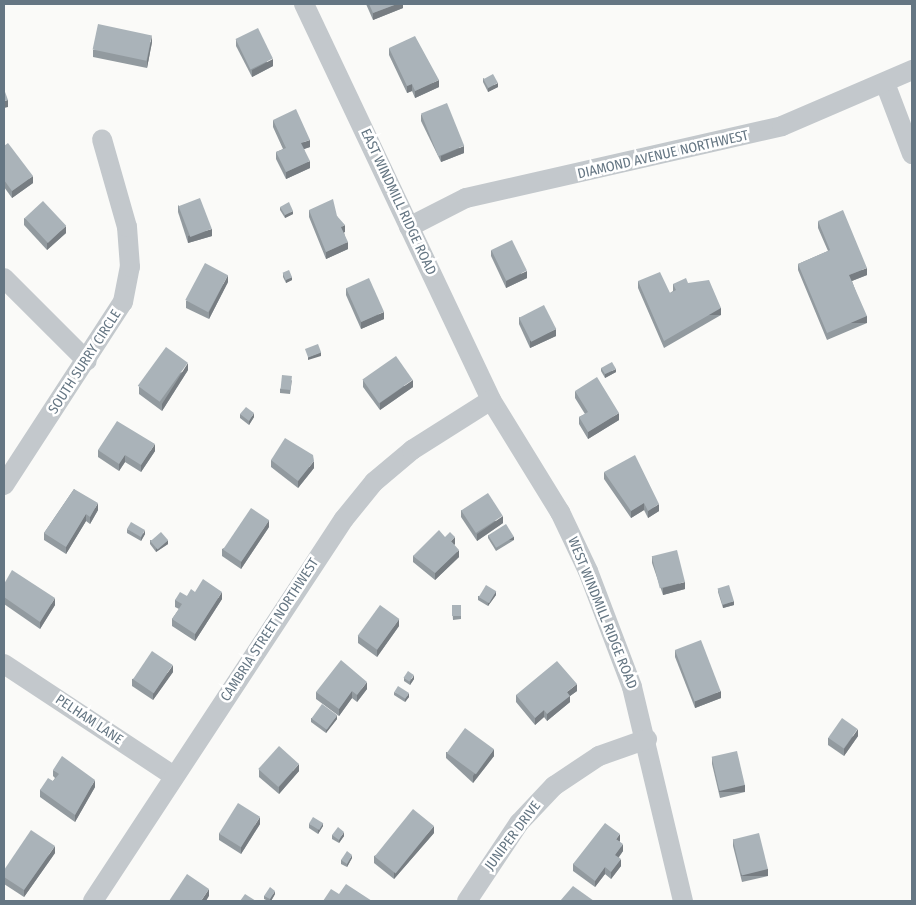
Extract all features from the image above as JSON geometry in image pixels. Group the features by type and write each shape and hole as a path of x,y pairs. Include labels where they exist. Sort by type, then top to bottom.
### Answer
{"street":[{"name":"EAST WINDMILL RIDGE ROAD","path":"304,4 491,400"},
{"name":"DIAMOND AVENUE NORTHWEST","path":"409,227 466,198 782,126 912,70"},
{"path":"885,83 912,154"},
{"name":"SOUTH SURRY CIRCLE","path":"4,485 87,361 123,302 130,267 127,227 102,139"},
{"path":"4,278 87,361"},
{"name":"WEST WINDMILL RIDGE ROAD","path":"491,400 560,512 588,571 647,739 682,901"},
{"name":"CAMBRIA STREET NORTHWEST","path":"93,901 344,519 374,482 412,450 491,400"},
{"name":"PELHAM LANE","path":"4,664 174,776"},
{"name":"JUNIPER DRIVE","path":"467,901 519,823 554,786 599,756 647,739"}],"building":[{"path":"369,4 397,4 373,13"},
{"path":"98,24 152,35 146,61 93,49"},
{"path":"258,28 273,59 250,70 236,39"},
{"path":"415,36 439,80 415,91 412,84 407,86 389,48"},
{"path":"493,74 498,83 488,88 483,79"},
{"path":"4,89 8,100 4,101"},
{"path":"447,103 464,146 438,156 421,113"},
{"path":"296,109 310,140 301,143 310,161 286,172 276,152 286,148 273,120"},
{"path":"8,143 33,176 12,191 4,180 4,146"},
{"path":"200,198 212,229 190,237 179,206"},
{"path":"333,199 337,216 345,225 341,227 348,242 326,252 309,210"},
{"path":"43,201 66,226 48,243 25,218"},
{"path":"289,202 293,211 285,215 280,207"},
{"path":"843,210 867,268 849,275 867,316 827,333 798,264 830,250 818,221"},
{"path":"512,240 527,271 506,281 491,250"},
{"path":"205,263 228,275 208,312 185,300"},
{"path":"289,270 292,277 286,280 283,273"},
{"path":"660,272 670,293 676,290 673,284 686,278 688,283 709,280 721,308 664,341 638,281"},
{"path":"369,278 384,312 361,322 346,288"},
{"path":"544,305 556,329 531,342 519,318"},
{"path":"318,344 321,352 308,357 305,349"},
{"path":"166,347 188,363 160,402 138,386"},
{"path":"396,356 413,380 379,403 362,380"},
{"path":"612,362 616,369 605,374 601,368"},
{"path":"282,375 292,376 290,390 281,389"},
{"path":"597,377 619,413 588,432 579,417 588,412 575,391"},
{"path":"246,407 254,413 249,421 240,414"},
{"path":"117,421 155,444 141,465 125,455 119,464 98,450"},
{"path":"285,438 313,455 314,461 298,481 271,460"},
{"path":"635,455 659,504 648,511 644,503 631,511 604,472"},
{"path":"74,489 98,503 90,517 86,514 66,547 44,533"},
{"path":"488,493 503,516 476,533 461,510"},
{"path":"251,508 269,520 241,562 223,549"},
{"path":"131,522 145,530 141,537 127,529"},
{"path":"506,524 514,537 496,548 488,535"},
{"path":"439,530 445,537 450,532 455,537 451,541 459,550 435,573 413,556"},
{"path":"161,532 168,540 158,549 150,541"},
{"path":"677,550 685,582 660,588 652,556"},
{"path":"12,570 55,598 40,622 4,597 4,584"},
{"path":"203,579 222,592 195,634 172,619 182,604 175,600 180,592 187,596 191,589 195,592"},
{"path":"486,585 496,591 489,603 479,597"},
{"path":"729,585 734,601 722,605 718,589"},
{"path":"380,605 399,619 377,650 358,636"},
{"path":"452,605 461,605 461,616 452,616"},
{"path":"701,640 721,691 695,701 675,650"},
{"path":"152,651 173,665 154,693 133,679"},
{"path":"341,660 367,682 357,695 352,691 339,709 316,692"},
{"path":"557,661 577,684 567,692 570,696 547,714 544,710 535,718 516,695"},
{"path":"408,671 414,675 409,682 404,678"},
{"path":"398,686 409,693 405,699 394,692"},
{"path":"322,704 337,715 327,730 311,719"},
{"path":"842,718 858,729 844,749 828,738"},
{"path":"465,728 494,749 476,774 447,753"},
{"path":"279,746 299,764 278,787 258,769"},
{"path":"737,751 745,785 720,791 712,757"},
{"path":"62,756 95,780 75,815 40,790 48,778 53,781 59,774 53,770"},
{"path":"238,803 260,817 241,847 219,834"},
{"path":"413,809 434,826 396,873 375,856"},
{"path":"313,817 323,823 319,830 309,824"},
{"path":"605,823 620,834 616,839 623,844 615,855 621,859 611,872 605,867 595,881 573,864"},
{"path":"338,827 344,832 339,840 332,835"},
{"path":"31,830 55,846 24,890 4,877 4,870"},
{"path":"759,833 768,869 742,875 733,840"},
{"path":"347,851 352,855 347,864 341,860"},
{"path":"187,874 209,889 201,901 169,901"},
{"path":"346,884 372,901 323,901 331,889 339,894"},
{"path":"573,886 594,901 560,901"},
{"path":"270,887 275,891 270,899 264,896"},
{"path":"245,894 256,901 240,901"}]}
